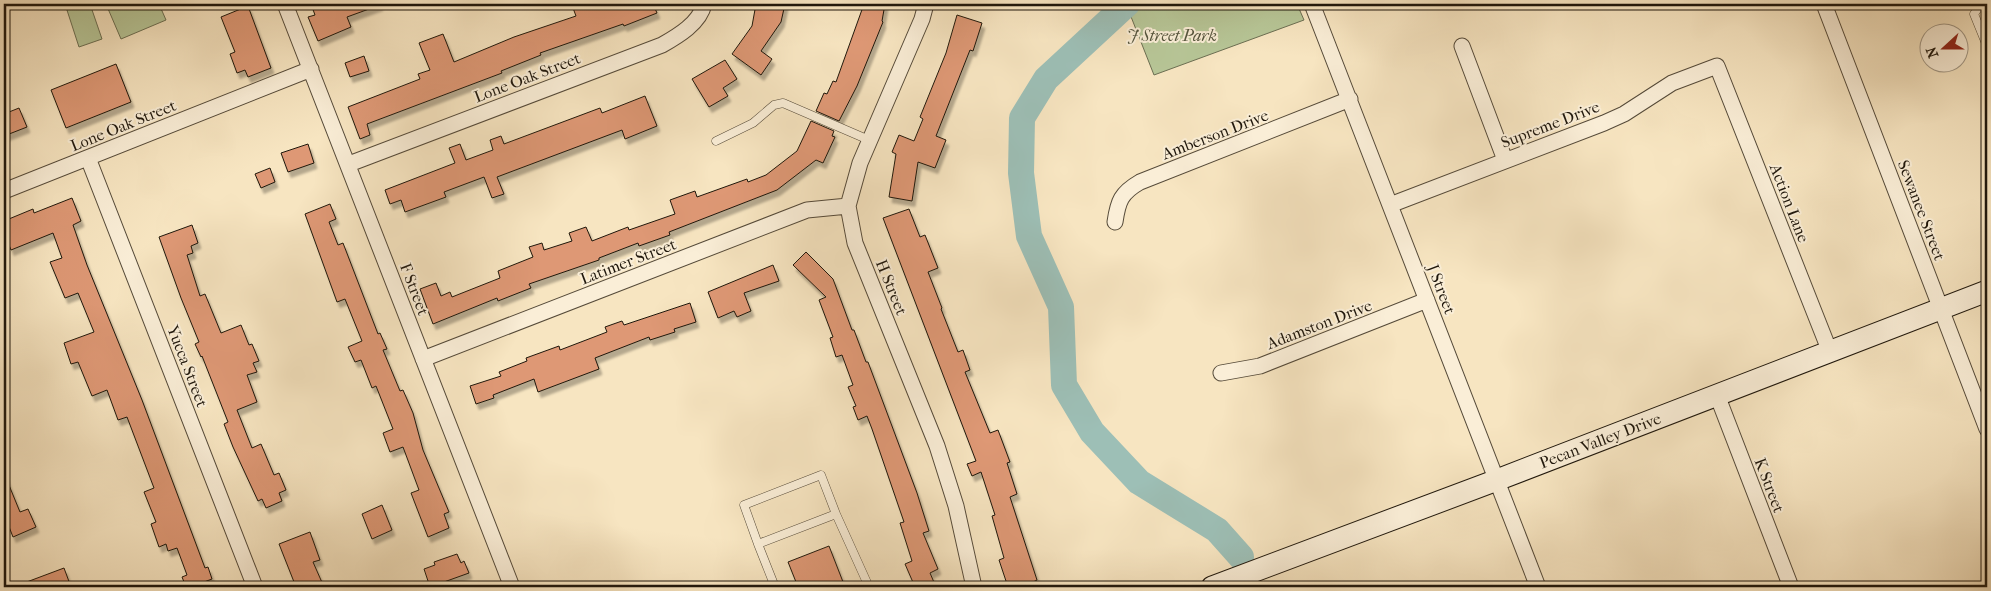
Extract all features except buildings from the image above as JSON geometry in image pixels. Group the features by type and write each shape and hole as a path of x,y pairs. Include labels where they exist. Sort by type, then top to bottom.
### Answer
{"main road":[{"name":"Pecan Valley Drive","path":"1212,587 1497,480 1987,291"}],"street":[{"name":"F Street","path":"285,4 349,164 512,587"},
{"name":"Lone Oak Street","path":"349,164 662,45 690,27 703,9 704,4"},
{"name":"H Street","path":"926,4 922,19 860,163 848,206 855,243 937,446 956,506 974,587"},
{"name":"J Street","path":"1312,4 1538,587"},
{"name":"Sewanee Street","path":"1824,4 1987,429"},
{"path":"1462,46 1505,160"},
{"name":"Supreme Drive","path":"1390,205 1611,120 1672,83 1717,66"},
{"name":"Action Lane","path":"1717,66 1830,352"},
{"name":"Lone Oak Street","path":"4,191 311,69"},
{"name":"Amberson Drive","path":"1116,222 1118,205 1126,190 1140,182 1350,99"},
{"name":"Yucca Street","path":"88,158 255,587"},
{"name":"Latimer Street","path":"423,359 807,210 848,206"},
{"name":"Adamston Drive","path":"1221,373 1260,366 1427,300"},
{"name":"K Street","path":"1717,395 1791,587"}],"lane":[{"path":"1981,4 1974,14 1987,46"},
{"path":"716,140 753,124 768,110 783,103 869,140"},
{"path":"775,587 744,505 821,475 868,587"},
{"path":"758,544 836,514"}],"green space":[{"path":"65,4 90,4 102,39 79,47"},
{"path":"106,4 159,4 166,20 121,39"},
{"name":"J Street Park","path":"1126,4 1297,4 1304,20 1154,75"}],"waterway":[{"path":"1127,4 1046,79 1022,118 1021,173 1029,236 1061,307 1064,385 1092,432 1139,482 1217,530 1241,557"}]}
